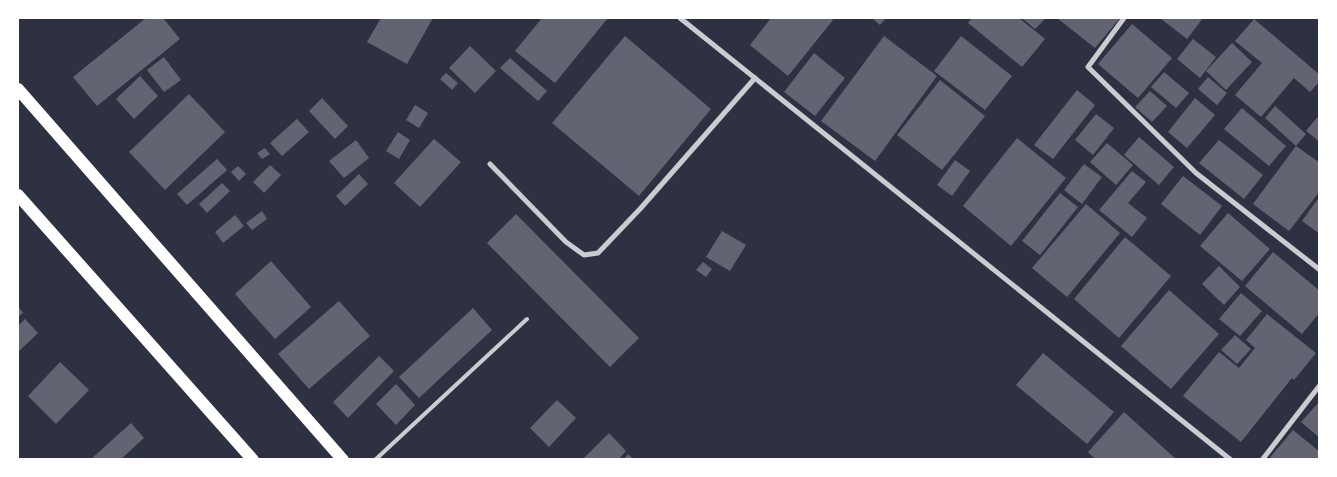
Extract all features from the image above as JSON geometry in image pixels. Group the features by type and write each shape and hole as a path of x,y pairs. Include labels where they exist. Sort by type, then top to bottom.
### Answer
{"main road":[{"path":"18,89 343,460"},
{"path":"18,195 253,460"}],"street":[{"path":"680,18 1231,460"},
{"path":"1124,18 1088,67 1196,173 1320,270"},
{"path":"490,164 566,242 584,255 598,253 640,209 755,78"},
{"path":"1262,460 1320,385"}],"lane":[{"path":"375,460 527,319"}],"building":[{"path":"146,18 163,18 180,39 97,106 73,77"},
{"path":"381,18 433,18 407,64 367,42"},
{"path":"542,18 608,18 555,83 515,51"},
{"path":"771,18 830,18 833,20 788,76 750,45"},
{"path":"872,18 886,18 880,25"},
{"path":"972,18 1019,18 1045,39 1022,67 968,23"},
{"path":"1022,18 1046,18 1035,29"},
{"path":"1057,18 1120,18 1095,48"},
{"path":"1160,18 1203,18 1187,39"},
{"path":"1254,19 1320,75 1320,81 1310,92 1294,78 1261,117 1235,95 1262,63 1235,41"},
{"path":"1132,24 1172,58 1138,98 1098,64"},
{"path":"625,36 711,109 639,196 552,123"},
{"path":"884,36 937,76 875,161 821,121"},
{"path":"961,36 1012,76 985,110 934,71"},
{"path":"1193,39 1216,57 1200,78 1177,59"},
{"path":"1232,43 1252,62 1226,90 1206,71"},
{"path":"470,46 496,71 475,93 449,68"},
{"path":"814,53 845,78 815,116 784,92"},
{"path":"164,57 181,80 164,92 147,70"},
{"path":"510,58 547,91 538,101 500,68"},
{"path":"1164,72 1189,93 1176,108 1151,87"},
{"path":"446,73 458,83 452,90 440,79"},
{"path":"140,76 158,96 134,119 116,99"},
{"path":"1208,77 1227,93 1217,105 1198,89"},
{"path":"940,80 985,116 942,170 897,135"},
{"path":"1077,90 1095,105 1053,159 1034,145"},
{"path":"1150,91 1167,106 1152,122 1135,107"},
{"path":"189,94 225,132 165,190 129,152"},
{"path":"322,98 348,126 335,139 309,111"},
{"path":"1195,98 1215,115 1187,148 1168,132"},
{"path":"415,105 428,113 419,128 406,120"},
{"path":"1275,106 1306,134 1296,146 1265,118"},
{"path":"1242,108 1286,146 1269,166 1224,129"},
{"path":"1096,114 1114,128 1093,155 1075,140"},
{"path":"1320,114 1320,142 1306,131"},
{"path":"297,119 309,132 282,156 270,143"},
{"path":"398,132 410,140 399,159 386,151"},
{"path":"1139,137 1174,167 1159,185 1124,155"},
{"path":"1017,138 1066,178 1011,246 963,206"},
{"path":"434,139 461,162 420,207 394,183"},
{"path":"356,140 369,158 344,178 329,161"},
{"path":"1219,140 1263,175 1244,199 1199,163"},
{"path":"1107,143 1133,165 1116,185 1090,162"},
{"path":"1296,146 1320,163 1320,191 1289,231 1253,204"},
{"path":"265,148 270,154 262,159 257,153"},
{"path":"217,159 227,170 187,205 177,194"},
{"path":"955,160 970,171 952,196 937,185"},
{"path":"1084,164 1102,177 1082,204 1064,190"},
{"path":"270,165 281,175 264,193 253,182"},
{"path":"238,166 246,174 239,181 231,172"},
{"path":"1132,171 1146,182 1128,203 1147,218 1132,237 1099,210"},
{"path":"359,174 368,184 345,206 336,196"},
{"path":"1183,176 1222,206 1200,235 1161,204"},
{"path":"222,183 230,191 207,213 199,204"},
{"path":"1060,193 1078,207 1040,255 1022,241"},
{"path":"1320,196 1320,234 1302,221"},
{"path":"1086,204 1120,233 1067,297 1032,268"},
{"path":"262,211 267,219 252,230 246,223"},
{"path":"1228,213 1270,249 1242,281 1200,246"},
{"path":"516,214 639,338 610,367 487,243"},
{"path":"235,215 244,226 223,243 215,232"},
{"path":"722,231 746,245 730,271 706,257"},
{"path":"1125,237 1171,276 1119,338 1074,299"},
{"path":"1273,252 1320,291 1320,312 1302,334 1245,286"},
{"path":"271,261 311,307 275,339 235,294"},
{"path":"703,262 712,269 706,277 696,270"},
{"path":"1219,266 1240,287 1224,305 1202,284"},
{"path":"1169,290 1219,334 1171,389 1121,346"},
{"path":"1241,293 1262,311 1240,336 1219,319"},
{"path":"339,301 370,336 309,389 278,354"},
{"path":"18,306 23,313 18,317"},
{"path":"473,308 492,330 419,398 399,377"},
{"path":"1267,314 1316,353 1294,380 1292,378 1241,442 1183,396 1219,352 1239,368 1255,348 1246,340"},
{"path":"25,319 38,333 18,352 18,326"},
{"path":"1235,335 1251,349 1237,364 1221,350"},
{"path":"1043,353 1114,412 1087,444 1016,385"},
{"path":"379,356 394,371 348,418 333,402"},
{"path":"60,362 89,390 56,424 28,396"},
{"path":"396,384 415,405 396,425 376,404"},
{"path":"557,400 576,418 549,447 530,428"},
{"path":"1320,401 1320,438 1301,422"},
{"path":"1124,412 1177,460 1096,460 1088,452"},
{"path":"131,423 144,438 120,460 90,460"},
{"path":"1293,430 1320,452 1320,460 1268,460"},
{"path":"609,433 626,451 618,460 582,460"},
{"path":"628,454 634,460 623,460"}]}
